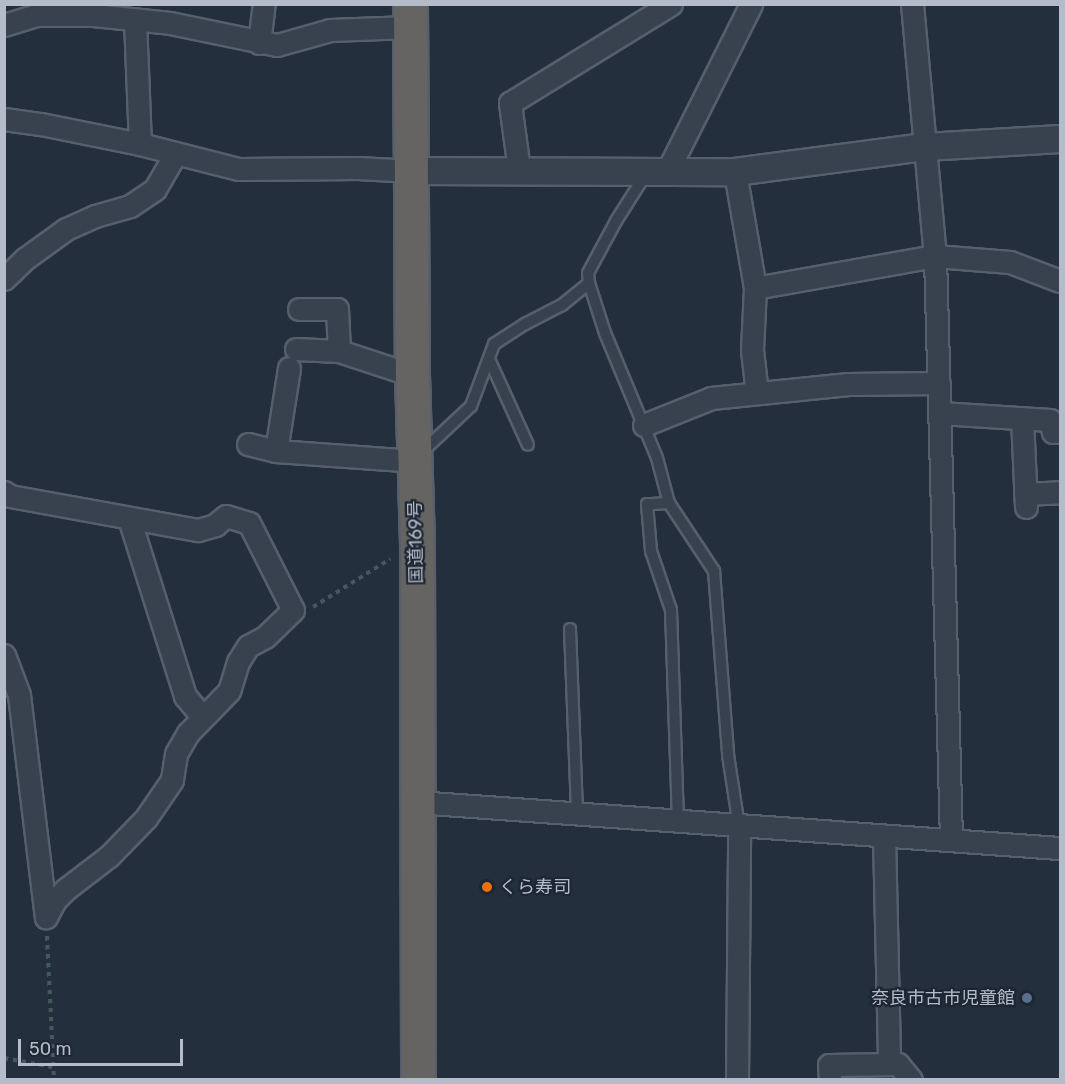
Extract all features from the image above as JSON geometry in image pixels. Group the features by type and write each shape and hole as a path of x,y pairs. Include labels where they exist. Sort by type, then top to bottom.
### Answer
{"highway":[{"name":"国道169号","path":"410,16 412,375 417,543 418,1080"}],"street":[{"path":"259,43 264,4"},
{"path":"519,170 510,103 671,4"},
{"path":"658,171 751,4"},
{"path":"912,4 935,256 951,840"},
{"path":"4,25 36,15 90,10 124,14 277,45 330,30 410,16"},
{"path":"124,14 140,144"},
{"path":"4,119 140,144 175,155 238,169 735,172 926,147 1060,140"},
{"path":"4,279 26,258 66,229 95,216 130,206 154,189 175,155"},
{"path":"735,172 755,288 752,350 757,393"},
{"path":"755,288 935,256 1010,262 1060,281"},
{"path":"298,309 337,309 339,351"},
{"path":"276,451 292,359 339,351 412,375"},
{"path":"644,425 711,398 848,384 939,383"},
{"path":"940,413 1050,420 1053,432 1060,432"},
{"path":"1022,418 1025,501 1060,492"},
{"path":"248,444 276,451 414,461"},
{"path":"4,492 10,496 198,530 215,525 226,516 249,523 293,610 265,637 248,646 237,662 229,691 202,716 188,733 176,754 172,780 146,818 109,856 66,889 55,900 46,917"},
{"path":"129,518 185,696 202,716"},
{"path":"4,655 19,695 46,917"},
{"path":"416,802 1060,848"},
{"path":"737,1080 739,826"},
{"path":"884,836 889,1064"},
{"path":"830,1080 830,1065 889,1064 897,1064 911,1080"}],"lane":[{"path":"658,171 605,242 588,273 589,283 604,333 657,458 669,503 714,571 728,755 739,826"},
{"path":"414,461 432,440 471,405 494,344 525,324 562,305 589,283"},
{"path":"489,359 528,445"},
{"path":"669,503 648,504 651,551 671,610 678,819"},
{"path":"570,629 577,813"}],"path":[{"path":"293,610 301,614 417,543"},
{"path":"46,917 54,1080"},
{"path":"4,1058 52,1066"}],"place":[{"name":"くら寿司","path":"487,887"},
{"name":"奈良市古市児童館","path":"1027,998"}]}
